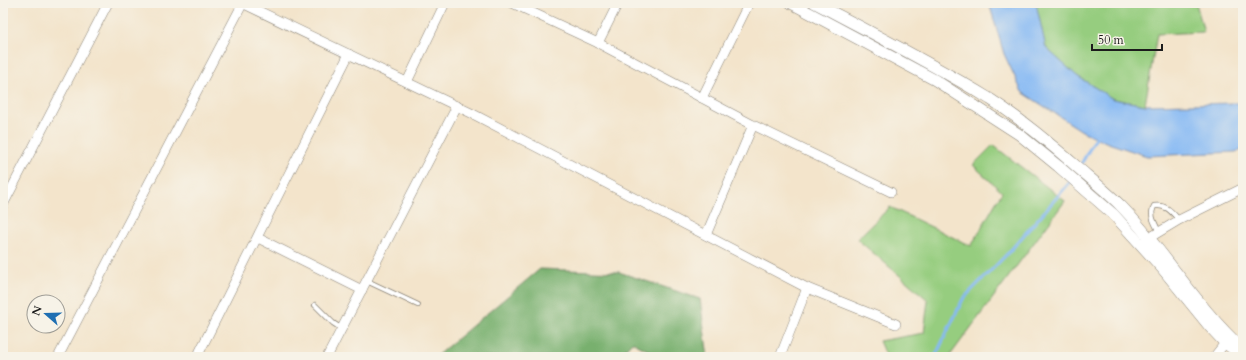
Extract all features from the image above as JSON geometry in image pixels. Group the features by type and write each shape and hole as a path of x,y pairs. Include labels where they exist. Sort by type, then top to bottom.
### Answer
{"street":[{"path":"3,205 108,3"},
{"path":"58,357 242,3 458,106 806,288 896,324"},
{"path":"407,82 445,3"},
{"path":"512,3 598,43 753,125 891,192"},
{"path":"598,43 618,3"},
{"path":"702,98 749,3"},
{"path":"791,3 935,80 985,111 1020,135 1118,211"},
{"path":"815,3 930,64 991,100 1027,125 1082,171 1145,242 1189,288 1212,318 1243,349"},
{"path":"197,357 350,54"},
{"path":"327,357 458,106"},
{"path":"706,235 753,125"},
{"path":"1145,242 1179,220 1243,188"},
{"path":"258,238 362,290"},
{"path":"1145,242 1225,344 1243,356"},
{"path":"780,357 806,288"},
{"path":"1214,357 1225,344"}],"lane":[{"path":"1159,232 1151,216 1154,206 1159,205 1165,207 1179,220"},
{"path":"367,281 418,305"},
{"path":"315,305 333,323 342,328"}],"green space":[{"path":"1038,3 1196,3 1204,32 1157,34 1145,105 1113,99 1077,76 1046,48 1036,6"},
{"path":"993,145 1065,201 949,357 886,357 879,341 924,333 928,300 857,239 890,207 971,246 1002,192 973,165"},
{"path":"540,269 619,272 700,299 708,357 660,357 632,342 618,357 435,357"}],"water":[{"path":"989,3 1036,3 1046,48 1077,76 1113,99 1145,105 1238,103 1243,101 1243,150 1235,152 1147,156 1108,143 1082,131 1022,92 1004,54"}],"waterway":[{"path":"1080,166 1098,134"},
{"path":"935,357 963,299 1009,252 1071,181"}]}
